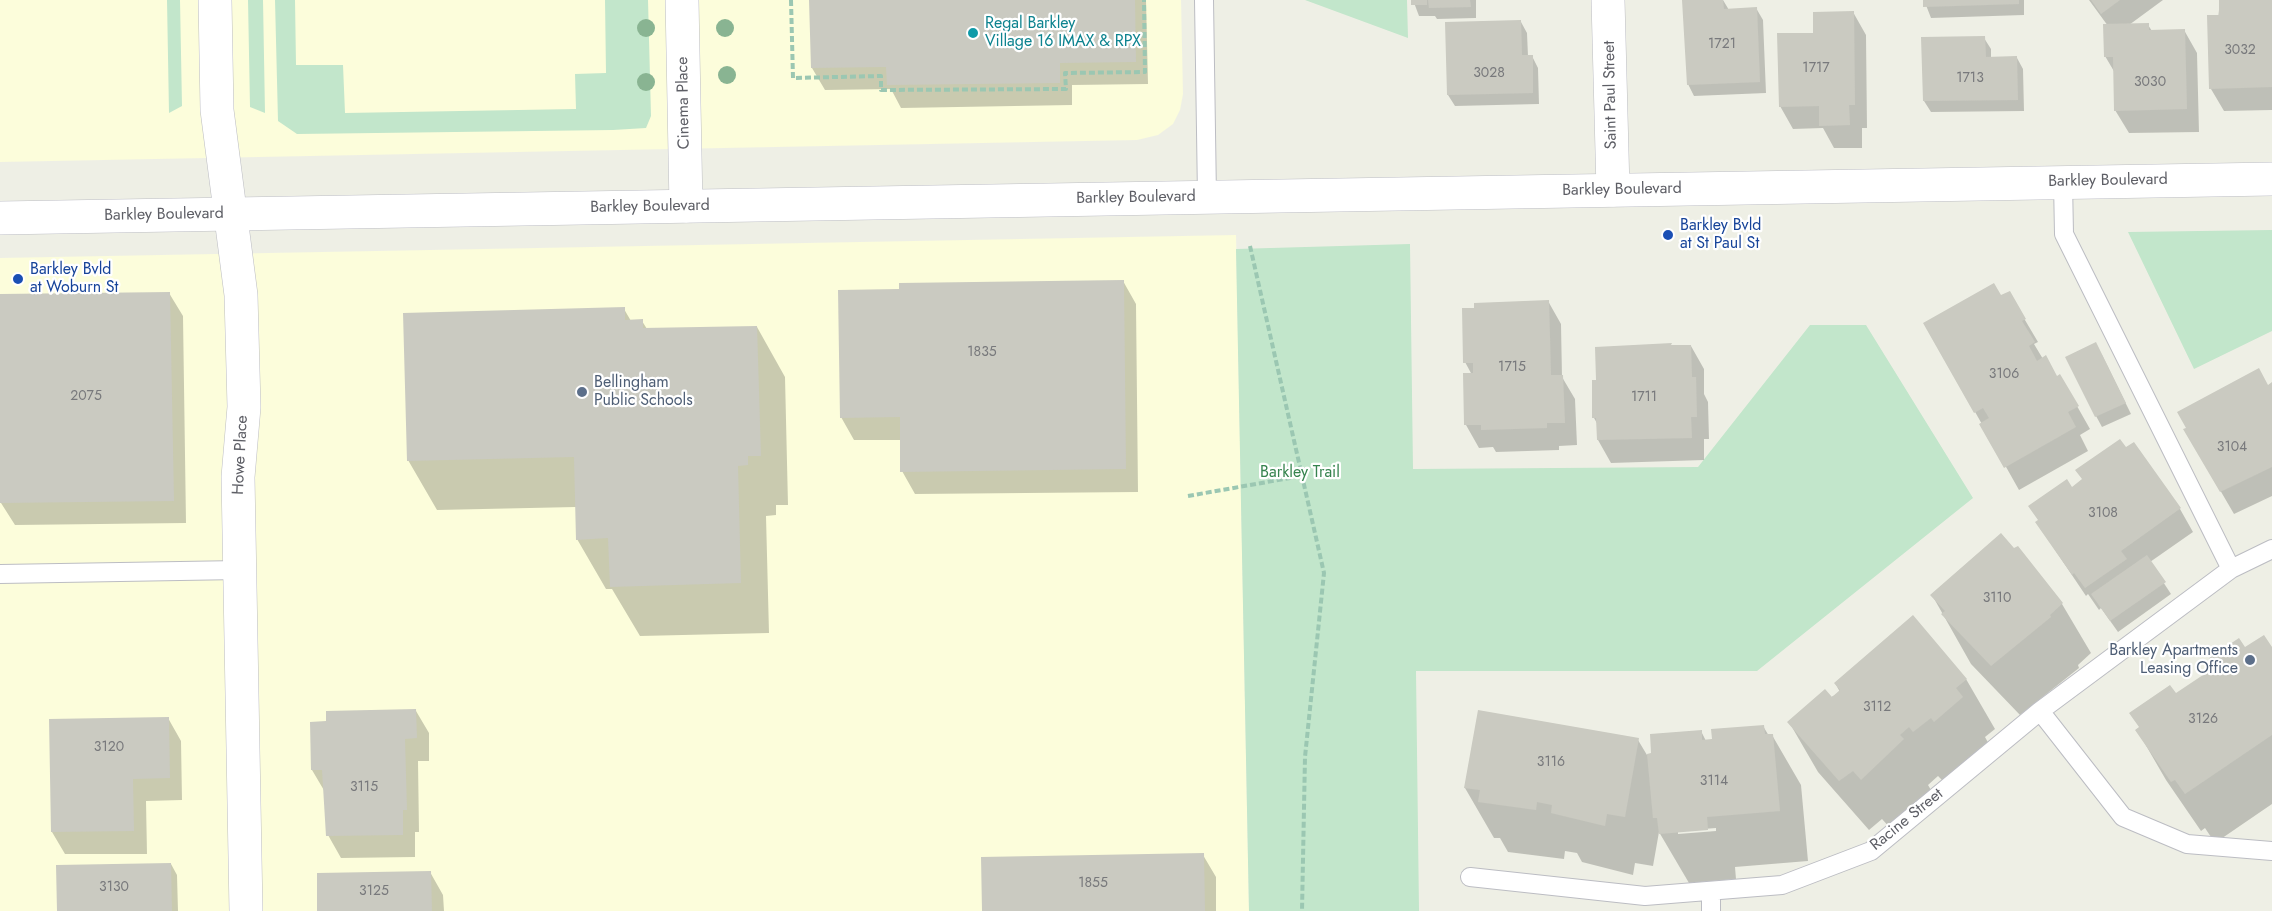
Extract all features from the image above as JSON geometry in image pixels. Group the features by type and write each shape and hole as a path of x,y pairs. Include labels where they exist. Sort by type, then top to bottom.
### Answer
{"main road":[{"name":"Howe Place","path":"214,0 217,110 241,295 244,407 238,477 246,911"},
{"name":"Cinema Place","path":"682,0 686,206"},
{"name":"Saint Paul Street","path":"1608,0 1613,190"},
{"name":"Barkley Boulevard","path":"0,218 2272,179"}],"lane":[{"path":"1204,0 1207,197"},
{"path":"2063,182 2064,234 2231,569"},
{"name":"Racine Street","path":"1470,877 1645,896 1782,885 1871,851 2040,711 2231,569 2272,549"},
{"path":"0,574 240,570"},
{"path":"2040,711 2123,817 2187,844 2272,851"},
{"path":"1711,891 1711,911"}],"path":[{"path":"791,0 793,78 881,76 881,90 1066,89 1065,73 1145,72 1144,0"},
{"path":"1250,246 1324,573 1305,758 1302,911"},
{"path":"1188,496 1301,476"}],"shaded area":[{"path":"0,0 1181,0 1183,94 1180,110 1173,124 1158,135 1137,140 0,162"},
{"path":"1236,235 1249,911 0,911 0,258"}],"green space":[{"path":"167,0 180,0 182,106 169,113"},
{"path":"248,0 263,0 265,113 250,107"},
{"path":"275,0 295,0 296,65 343,65 345,113 576,109 575,74 606,73 605,0 648,0 651,116 646,128 613,130 297,134 278,121"},
{"path":"1305,0 1407,0 1408,38"},
{"path":"2272,230 2272,331 2194,369 2128,232"},
{"name":"Barkley Trail","path":"1410,244 1413,469 1698,467 1810,325 1866,325 1973,498 1757,671 1416,671 1419,911 1249,911 1236,249"}],"building":[{"name":"Regal Barkley Village 16 IMAX & RPX","path":"809,0 1135,0 1136,62 1060,63 1060,83 887,85 886,67 811,68"},
{"path":"1411,0 1427,0 1427,5 1411,5"},
{"path":"1428,0 1470,0 1471,7 1429,8"},
{"path":"1682,0 1723,0 1724,9 1757,7 1760,82 1687,85"},
{"path":"1923,0 2019,0 2019,4 1923,7"},
{"path":"2091,0 2120,0 2101,14"},
{"path":"2219,0 2272,0 2272,87 2209,89 2207,15 2219,15"},
{"path":"1854,11 1855,105 1849,105 1850,125 1819,126 1819,106 1779,107 1777,33 1813,33 1813,12"},
{"path":"1521,20 1522,55 1533,55 1533,93 1447,95 1445,22"},
{"path":"2149,23 2149,30 2185,29 2187,109 2114,111 2113,57 2104,57 2103,24"},
{"path":"1985,36 1986,57 2017,56 2018,100 1923,101 1921,37"},
{"path":"1124,280 1126,469 900,472 900,417 840,418 838,290 899,289 899,283"},
{"path":"1994,283 2001,295 2010,291 2026,319 2022,321 2035,342 2029,346 2037,361 2046,355 2057,376 2060,374 2079,406 2068,412 2076,427 2004,468 1979,424 1989,418 1983,408 1974,413 1923,323"},
{"path":"170,292 174,501 0,503 0,294"},
{"path":"1549,300 1551,375 1563,375 1565,423 1547,423 1547,428 1481,430 1481,425 1464,425 1463,373 1473,373 1473,363 1463,363 1462,308 1474,308 1474,303"},
{"name":"Bellingham Public Schools","path":"625,307 625,320 643,319 643,328 757,326 761,456 748,456 748,465 738,466 741,583 610,587 608,538 576,540 574,457 407,461 403,313"},
{"path":"2096,342 2126,403 2095,417 2065,357"},
{"path":"1672,343 1671,345 1691,345 1692,377 1696,377 1697,417 1691,417 1692,438 1597,440 1596,418 1592,418 1592,380 1596,380 1595,347"},
{"path":"2259,368 2268,385 2272,382 2272,467 2220,492 2183,429 2186,428 2177,412"},
{"path":"2120,439 2126,447 2134,442 2181,508 2121,551 2127,559 2085,588 2074,573 2072,575 2035,522 2038,520 2028,506 2067,479 2072,487 2082,479 2075,470"},
{"path":"2001,533 2014,548 2018,546 2063,603 2050,615 2051,617 1991,666 1941,614 1945,611 1930,595"},
{"path":"2147,555 2166,582 2110,621 2091,594"},
{"path":"1913,615 1967,679 1956,688 1963,697 1934,722 1931,718 1913,732 1909,727 1900,735 1904,739 1861,780 1853,771 1839,781 1787,722 1825,689 1832,697 1840,690 1834,683"},
{"path":"2264,635 2272,647 2272,735 2185,794 2175,780 2171,782 2135,730 2139,727 2129,713 2170,685 2176,693 2215,667 2209,658 2239,638 2245,647"},
{"path":"416,709 417,738 405,739 407,810 403,810 403,835 326,836 322,770 311,770 310,722 326,721 326,711"},
{"path":"1478,710 1639,738 1625,817 1607,814 1605,826 1551,813 1552,805 1537,802 1536,810 1478,802 1480,790 1464,788"},
{"path":"169,717 170,778 133,779 134,831 51,832 49,719"},
{"path":"1764,725 1765,734 1773,734 1780,811 1707,817 1708,830 1659,834 1657,818 1653,818 1647,754 1651,753 1650,734 1702,730 1702,740 1712,739 1711,729"},
{"path":"1204,853 1205,911 982,911 981,857"},
{"path":"171,863 172,911 57,911 56,865"},
{"path":"431,871 432,911 317,911 317,873"}],"place":[{"name":"Regal Barkley Village 16 IMAX & RPX","path":"973,33"},
{"name":"Barkley Bvld at St Paul St","path":"1668,235"},
{"name":"Barkley Bvld at Woburn St","path":"18,279"},
{"name":"Bellingham Public Schools","path":"582,392"},
{"name":"Barkley Apartments Leasing Office","path":"2250,660"}]}
